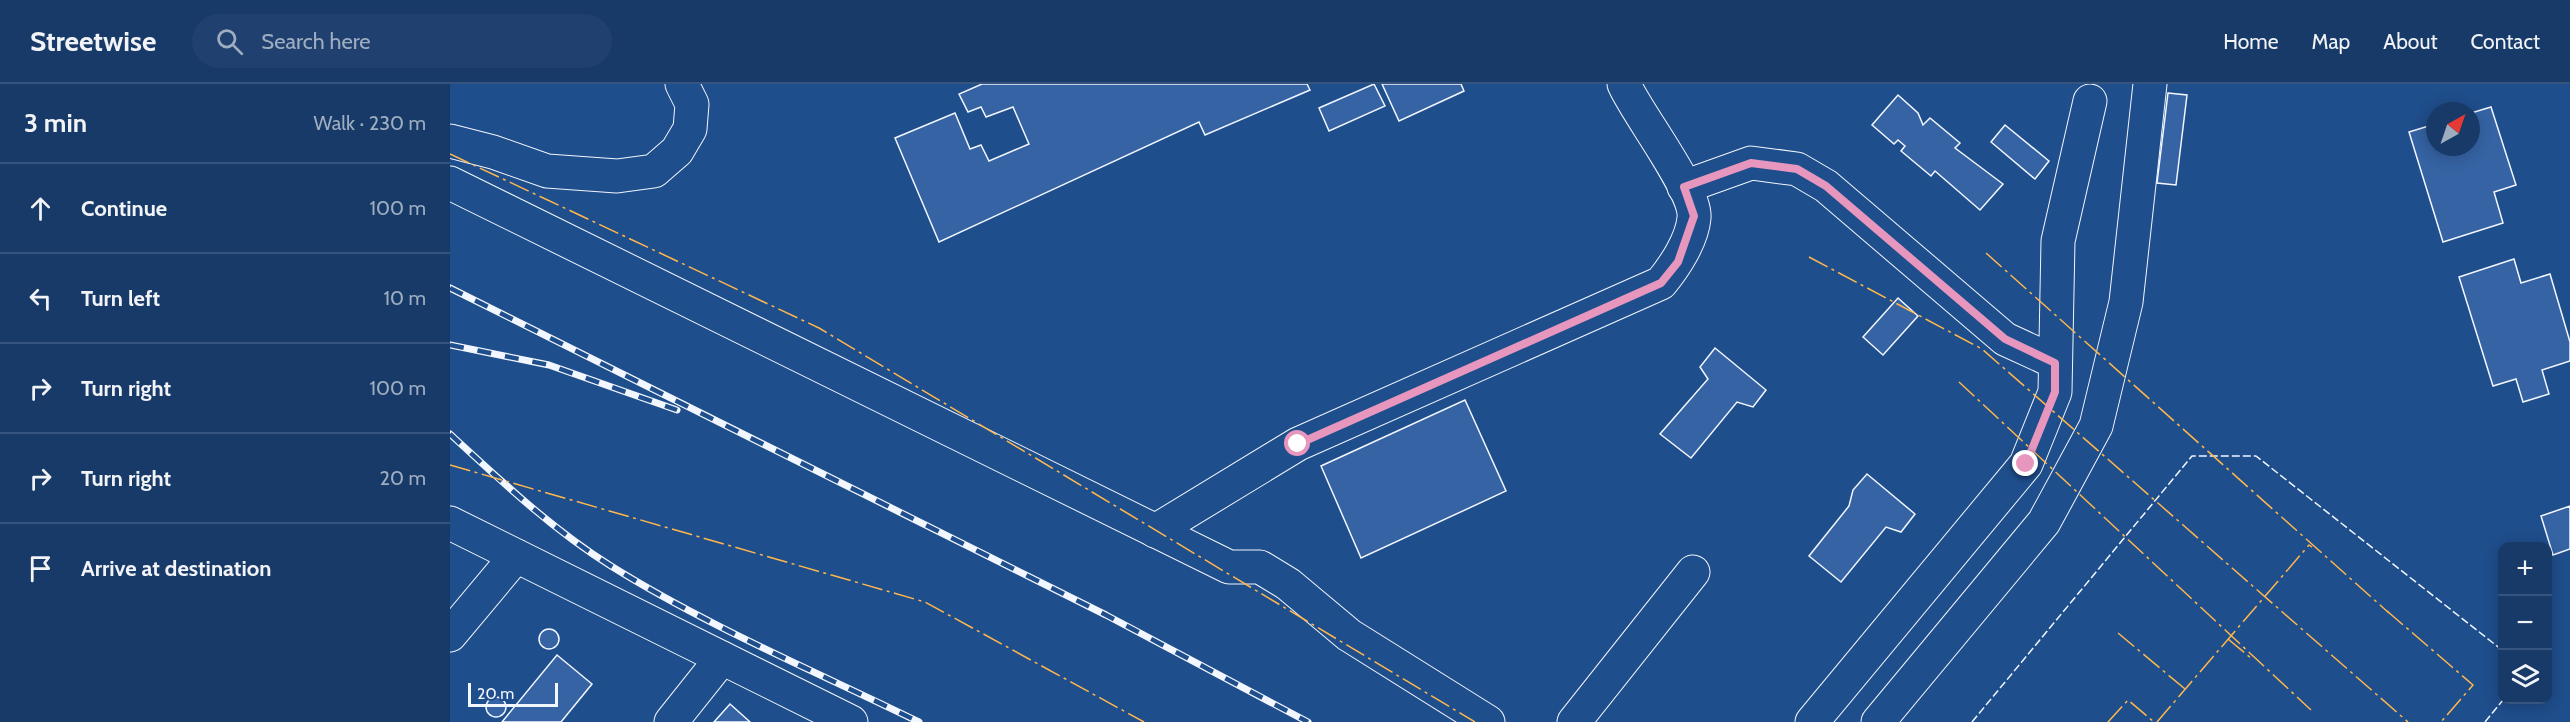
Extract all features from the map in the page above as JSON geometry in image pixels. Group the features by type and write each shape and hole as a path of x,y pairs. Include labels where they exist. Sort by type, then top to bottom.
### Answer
{"lane":[{"path":"450,142 493,152 547,171 617,176 654,171 677,152 690,129 692,104 682,84"},
{"path":"1155,531 1298,444 1661,283 1678,262 1694,216 1682,179 1632,103 1623,84"},
{"path":"1878,722 2044,522 2096,426 2126,302 2150,84"},
{"path":"1812,722 2026,464 2055,392 2058,241 2090,100"},
{"path":"1684,187 1751,163 1797,169 1826,186 2005,339 2055,363"},
{"path":"450,183 1229,567 1260,567 1288,584 1349,635 1488,722"},
{"path":"450,523 851,722"},
{"path":"450,636 516,556"},
{"path":"1574,722 1693,572"},
{"path":"670,722 722,658"}],"building":[{"path":"982,84 1307,84 1310,90 1205,135 1199,122 939,242 895,138 955,113 970,149 981,145 989,161 1029,144 1013,107 986,117 981,107 968,112 959,94"},
{"path":"1374,84 1385,106 1329,131 1319,108"},
{"path":"1382,84 1461,84 1464,91 1399,121"},
{"path":"2168,93 2187,95 2176,185 2157,183"},
{"path":"1898,95 1918,113 1923,125 1930,118 1960,143 1955,148 2003,184 1980,210 1935,171 1931,176 1901,151 1905,146 1898,140 1894,144 1872,125"},
{"path":"2491,107 2516,185 2494,192 2503,223 2443,242 2409,132 2426,127 2426,156 2480,156 2480,110"},
{"path":"2005,125 2049,161 2035,179 1991,142"},
{"path":"2514,259 2521,283 2550,274 2570,342 2570,361 2542,370 2549,394 2523,402 2516,379 2493,386 2459,277"},
{"path":"1898,298 1918,316 1883,355 1863,337"},
{"path":"1715,348 1766,390 1753,407 1737,402 1691,458 1660,434 1708,379 1700,367"},
{"path":"1465,400 1506,491 1361,558 1321,466"},
{"path":"1867,474 1915,514 1901,532 1886,527 1841,582 1809,556 1849,506 1853,490"},
{"path":"2570,506 2570,549 2553,555 2552,542 2549,542 2541,516"},
{"path":"545,629 553,629 559,635 559,643 553,649 545,649 539,643 539,635"},
{"path":"557,655 592,684 561,722 502,722"},
{"path":"492,697 500,697 506,703 506,711 500,717 492,717 486,711 486,703"},
{"path":"730,704 749,721 750,722 714,722"}],"railway":[{"path":"450,288 1106,615 1308,722"},
{"path":"450,345 549,365 677,410"},
{"path":"450,434 548,520 611,566 725,629 919,722"}],"fence":[{"path":"1972,722 2192,456 2256,456 2498,647"},
{"path":"2485,722 2500,704"}],"power":[{"path":"450,154 819,328 1475,722"},
{"path":"1986,253 2389,613"},
{"path":"1809,257 1982,349 2408,722"},
{"path":"1959,382 2311,710"},
{"path":"450,465 925,602 1144,722"},
{"path":"2157,722 2309,545 2312,547"},
{"path":"2387,611 2473,685 2441,722"},
{"path":"2118,633 2185,689"},
{"path":"2228,639 2252,659"},
{"path":"2108,722 2128,700 2154,722"}],"route":[{"path":"1298,444 1661,283 1678,262 1694,216 1684,187 1751,163 1797,169 1826,186 2005,339 2055,363 2055,392 2026,464"}]}
